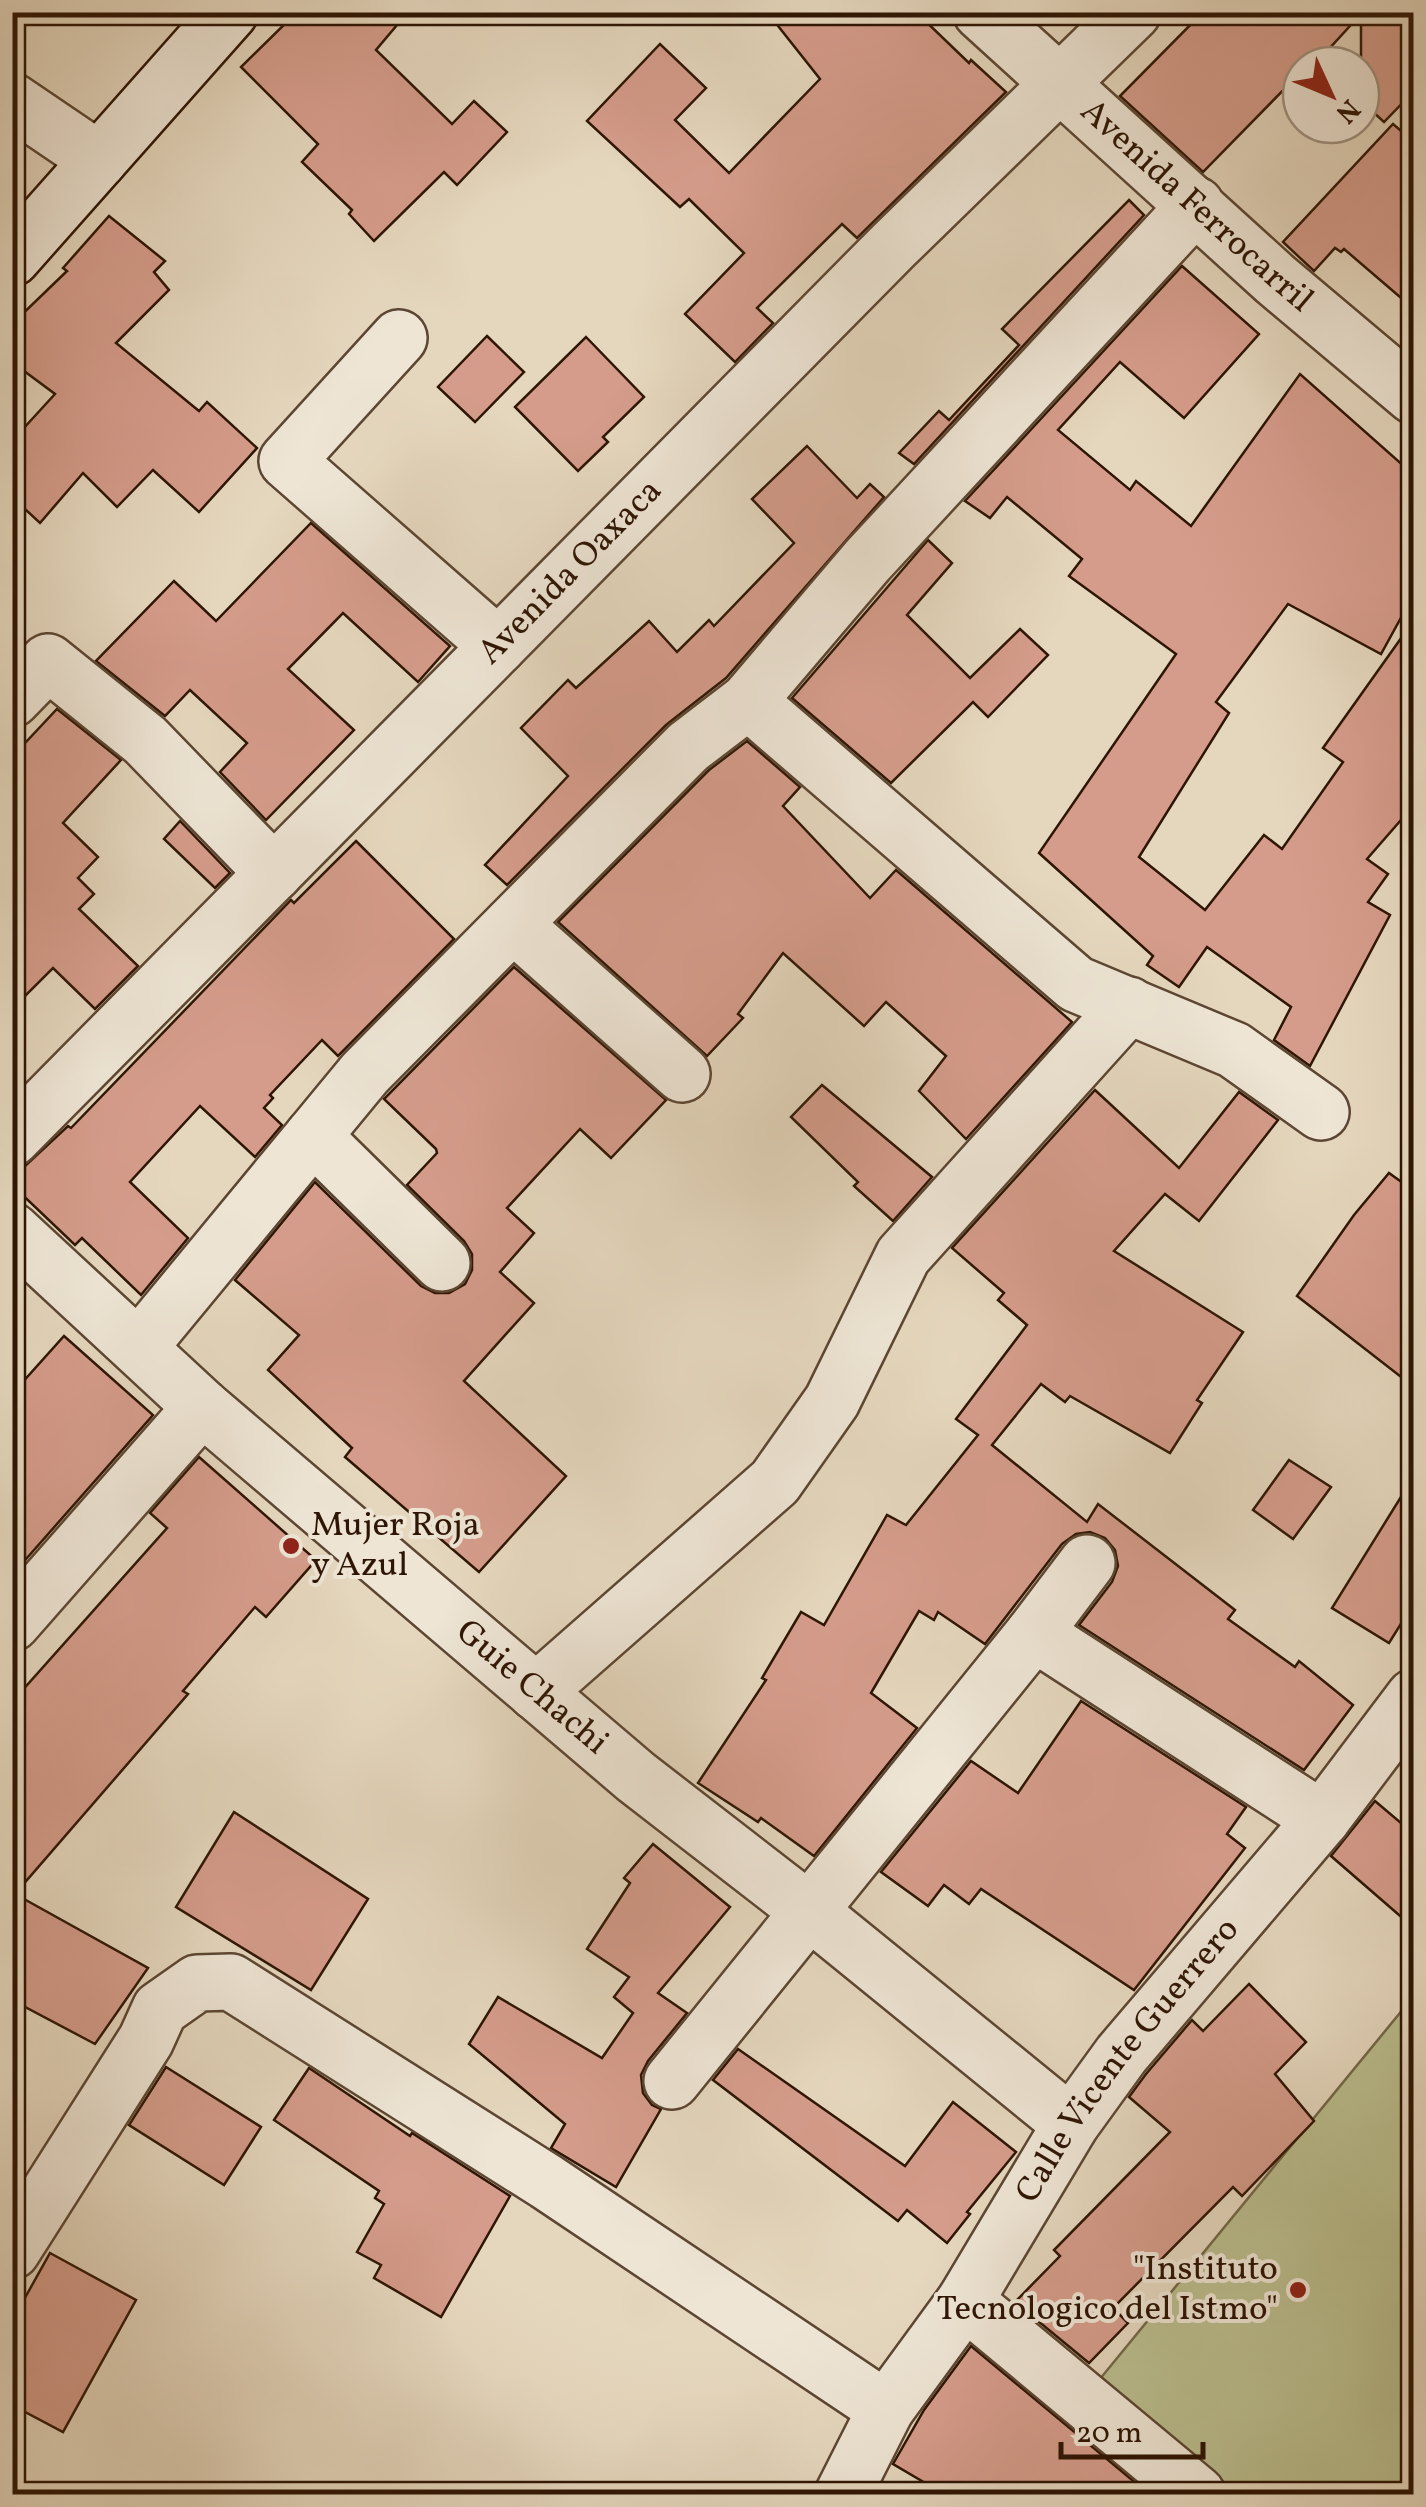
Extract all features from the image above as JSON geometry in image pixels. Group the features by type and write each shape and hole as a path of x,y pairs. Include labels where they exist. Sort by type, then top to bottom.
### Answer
{"street":[{"path":"12,258 230,12"},
{"name":"Avenida Ferrocarril","path":"981,12 1275,279 1414,396"},
{"name":"Avenida Oaxaca","path":"12,1138 893,246 1133,12"},
{"path":"12,101 98,160"},
{"path":"139,1347 364,1073 688,747 748,701 867,561 1196,205"},
{"path":"400,338 287,462 498,646"},
{"path":"24,664 145,740 274,873"},
{"path":"748,701 1076,984 1234,1050 1321,1112"},
{"path":"513,924 682,1074"},
{"path":"536,1692 776,1482 832,1401 903,1256 1130,1005"},
{"path":"312,1136 442,1263"},
{"name":"Guie Chachi","path":"12,1231 202,1407 636,1777 1071,2124"},
{"path":"12,1623 202,1407"},
{"path":"672,2081 1034,1634 1087,1563"},
{"path":"1034,1634 1322,1818"},
{"name":"Calle Vicente Guerrero","path":"843,2494 886,2409 965,2300 1071,2124 1121,2056 1322,1818 1414,1697"},
{"path":"12,2252 146,2040 160,2008 197,1983 231,1982 563,2192 886,2409"},
{"path":"965,2300 1197,2494"}],"green space":[{"name":"\"Instituto Tecnologico del Istmo\"","path":"1413,1997 1413,2494 1225,2494 1095,2385"}],"building":[{"path":"297,12 408,12 376,50 452,124 474,101 507,132 457,185 444,172 374,241 349,214 352,210 302,162 318,144 241,67"},
{"path":"767,12 916,12 1006,92 857,238 842,224 757,308 773,323 735,362 685,314 744,253 689,199 680,207 587,121 660,44 706,88 675,120 729,173 820,79"},
{"path":"1203,12 1414,12 1414,91 1384,122 1381,45 1361,45 1361,14 1333,45 1281,45 1281,92 1203,172 1120,96"},
{"path":"1393,124 1414,142 1414,309 1344,249 1341,252 1335,248 1314,271 1283,242 1373,145 1381,145 1381,137"},
{"path":"1129,200 1144,215 914,464 899,453 939,411 949,420 1019,345 1002,329"},
{"path":"109,216 165,261 154,272 169,290 116,343 199,411 207,402 257,448 199,512 153,470 117,507 83,473 40,523 12,497 12,441 55,394 12,362 12,324 67,271 63,268"},
{"path":"1182,266 1259,334 1184,418 1120,362 1058,430 1130,490 1136,481 1191,526 1300,374 1414,475 1414,594 1381,654 1288,604 1216,702 1229,713 1139,857 1205,910 1264,835 1282,849 1343,762 1323,748 1414,620 1414,805 1367,859 1388,874 1368,902 1390,915 1310,1066 1274,1040 1291,1007 1207,947 1179,987 1147,965 1153,956 1039,853 1176,654 1069,576 1082,559 1007,497 990,518 965,501"},
{"path":"487,336 524,372 475,422 438,387"},
{"path":"586,337 644,397 603,437 608,442 578,471 515,407"},
{"path":"807,446 857,498 870,484 884,497 726,678 666,725 507,885 485,865 568,776 521,728 568,680 576,688 649,621 677,652 709,620 714,626 794,543 752,499"},
{"path":"311,523 450,646 418,682 343,613 288,669 354,730 266,820 220,772 247,743 190,690 165,716 96,661 174,581 216,621"},
{"path":"928,540 952,563 907,615 970,678 1020,629 1048,655 988,717 973,702 891,783 792,698"},
{"path":"57,709 121,760 63,823 98,857 78,878 94,894 79,909 138,966 95,1009 53,968 12,1009 12,757"},
{"path":"747,741 800,787 783,806 870,898 896,870 1072,1022 966,1139 919,1091 946,1056 886,1002 864,1026 783,953 738,1014 743,1018 707,1056 558,922 709,770"},
{"path":"180,821 230,873 215,888 164,839"},
{"path":"356,841 454,939 338,1056 322,1040 270,1095 273,1098 264,1108 282,1125 255,1157 200,1106 130,1182 188,1238 141,1295 82,1238 75,1245 12,1185 12,1178 68,1126 71,1128 291,900 294,903"},
{"path":"514,967 666,1100 611,1158 580,1129 507,1208 534,1233 500,1272 534,1303 464,1381 566,1476 479,1572 345,1457 352,1448 268,1370 299,1335 235,1280 315,1182 421,1286 435,1293 449,1293 465,1284 472,1270 472,1254 464,1241 407,1185 437,1153 436,1149 384,1099"},
{"path":"822,1085 932,1177 893,1221 854,1186 858,1182 791,1117"},
{"path":"1095,1090 1179,1168 1239,1092 1278,1120 1199,1221 1165,1194 1114,1251 1243,1332 1197,1400 1202,1403 1170,1453 1070,1396 1065,1402 1041,1384 992,1445 1087,1522 1098,1504 1235,1610 1228,1619 1295,1667 1299,1661 1353,1705 1304,1770 1079,1625 1112,1582 1118,1566 1115,1550 1105,1538 1090,1532 1076,1534 1062,1544 985,1644 938,1612 934,1620 919,1611 871,1693 917,1728 814,1856 761,1818 758,1822 698,1783 766,1680 762,1678 801,1612 824,1625 887,1515 906,1525 978,1435 956,1419 1027,1325 998,1300 1004,1293 952,1248"},
{"path":"1389,1173 1414,1191 1414,1387 1297,1296"},
{"path":"64,1336 153,1415 12,1575 12,1394"},
{"path":"199,1457 316,1560 266,1617 255,1607 183,1691 188,1694 15,1894 148,1968 95,2044 12,2000 12,1702 167,1528 150,1513"},
{"path":"1289,1460 1331,1487 1293,1539 1253,1510"},
{"path":"1414,1476 1414,1603 1389,1643 1332,1608"},
{"path":"1081,1701 1246,1807 1227,1834 1245,1848 1134,1990 981,1889 969,1904 944,1885 928,1906 881,1872 971,1761 1018,1793"},
{"path":"1375,1801 1414,1834 1414,1928 1331,1856"},
{"path":"234,1812 368,1899 311,1990 176,1907"},
{"path":"653,1844 730,1907 658,1993 687,2013 641,2075 643,2093 661,2109 616,2187 551,2148 565,2124 469,2044 498,1997 602,2058 633,2013 614,1997 629,1977 587,1949 630,1883 624,1878"},
{"path":"1249,1984 1306,2042 1275,2074 1314,2121 1242,2196 1233,2187 1113,2308 1128,2323 1089,2363 1015,2302 1060,2256 1054,2250 1170,2132 1129,2097 1192,2020 1203,2031"},
{"path":"738,2049 905,2166 953,2102 1016,2152 947,2243 907,2210 898,2221 713,2080"},
{"path":"166,2067 261,2127 224,2185 129,2125"},
{"path":"309,2068 410,2136 412,2133 510,2196 441,2317 374,2278 381,2265 357,2252 384,2204 375,2198 379,2191 274,2120"},
{"path":"50,2253 136,2300 63,2432 12,2405 12,2321"},
{"path":"971,2346 1149,2494 944,2494 893,2464 924,2410"}],"place":[{"name":"Mujer Roja y Azul","path":"291,1546"},
{"name":"\"Instituto Tecnologico del Istmo\"","path":"1298,2290"}]}
